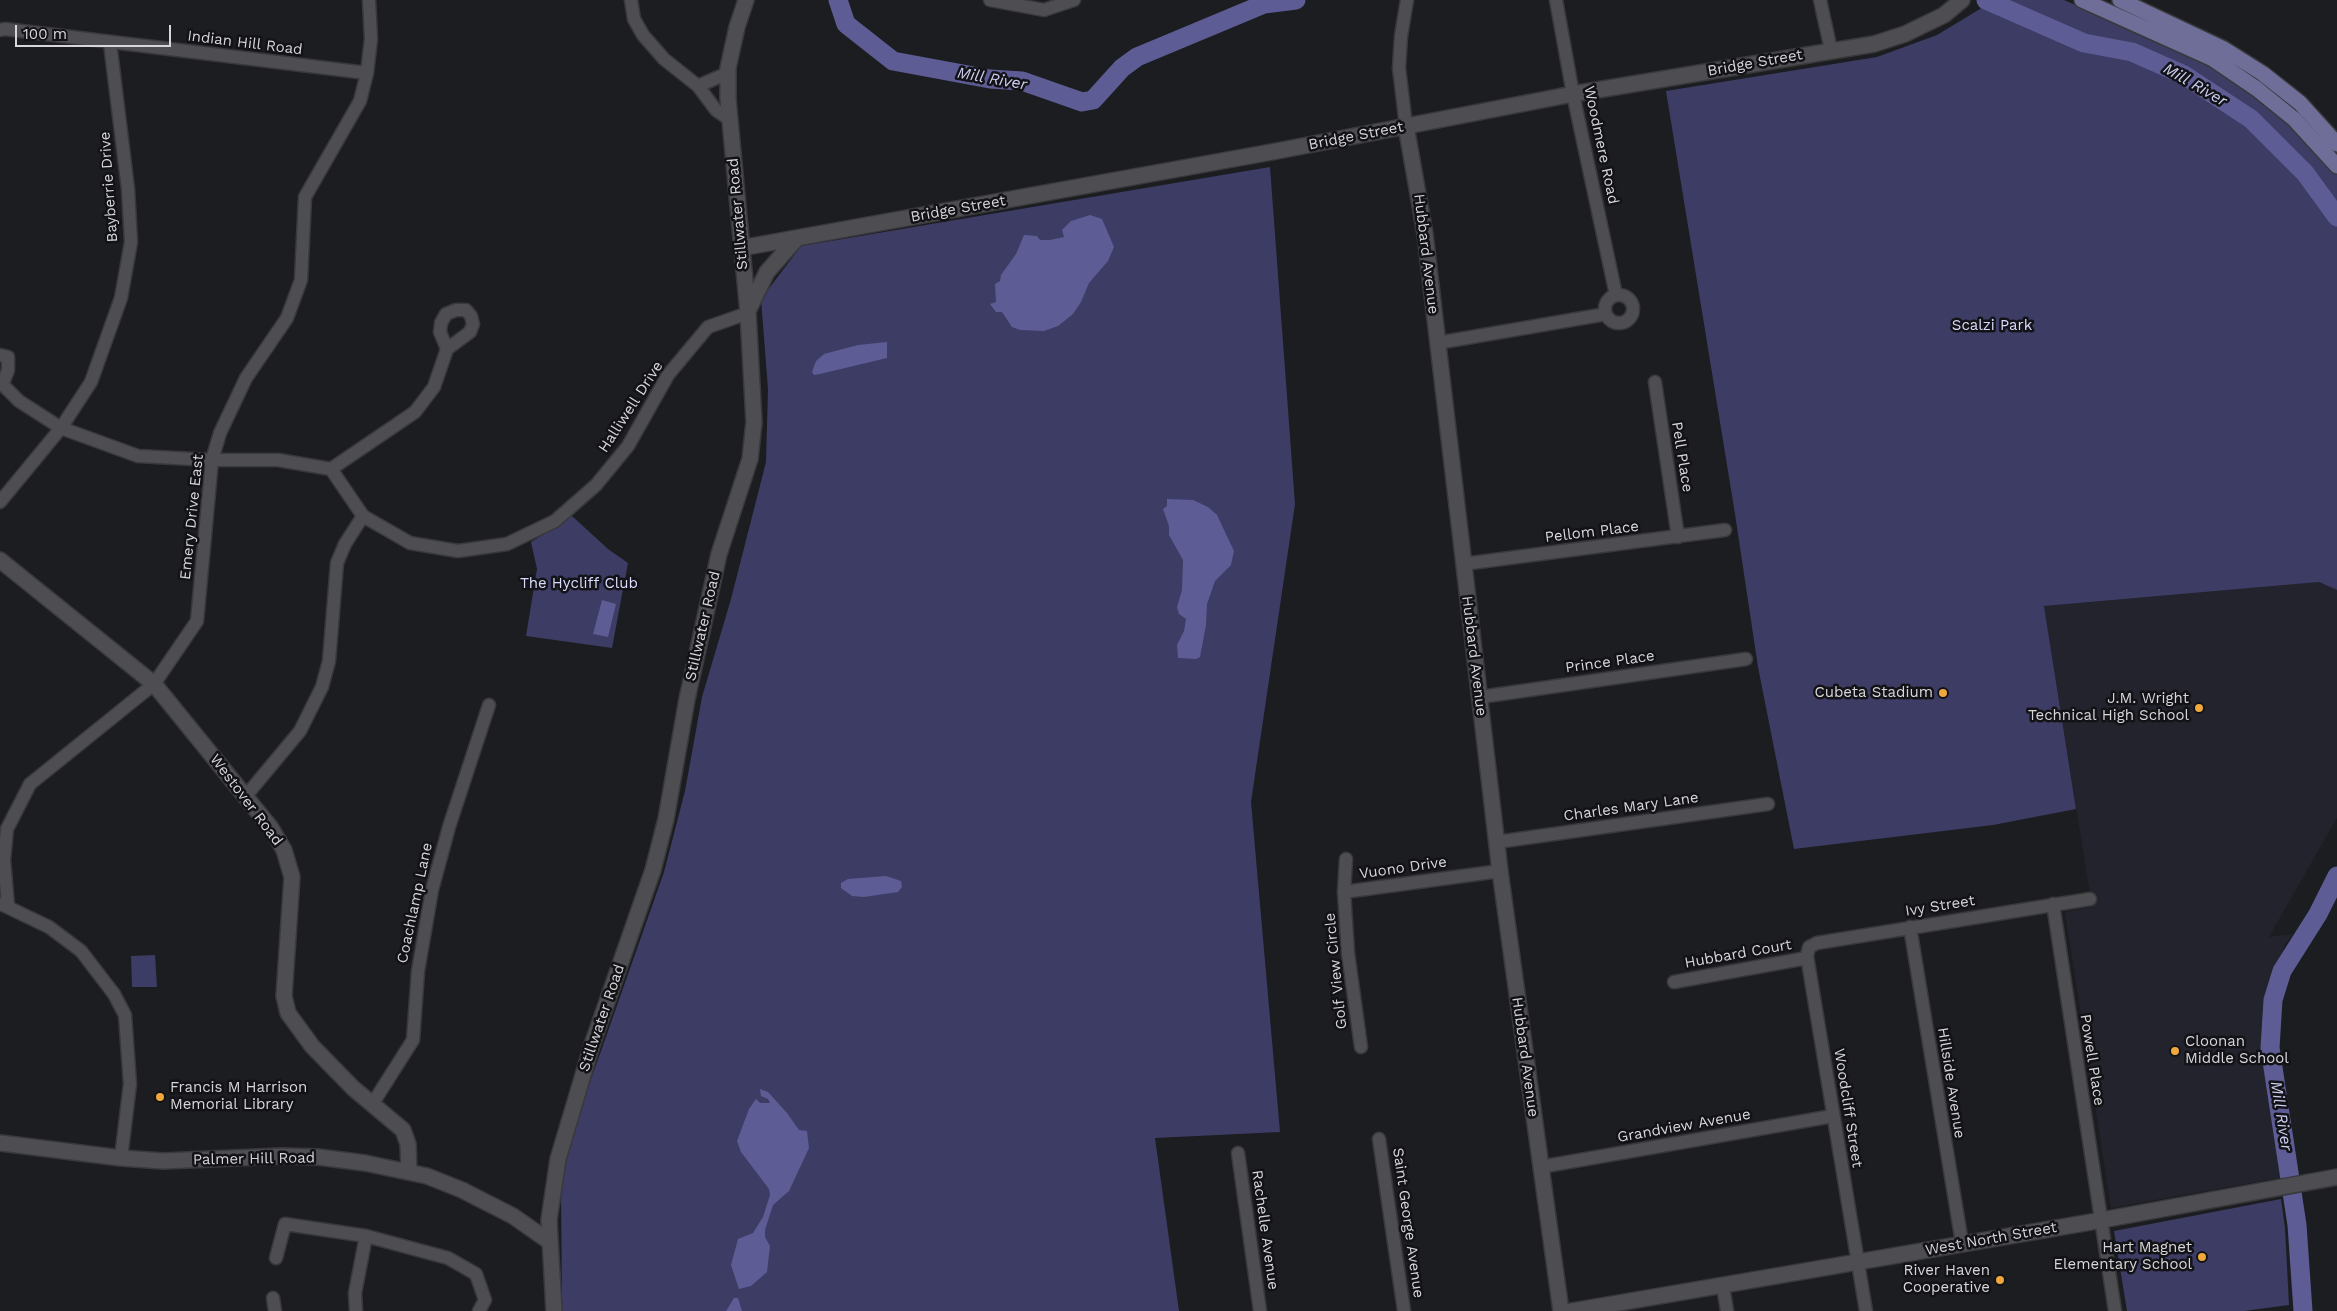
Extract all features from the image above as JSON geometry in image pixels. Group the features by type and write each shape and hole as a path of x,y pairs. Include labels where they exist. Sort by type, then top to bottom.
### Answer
{"main road":[{"name":"Stillwater Road","path":"554,1311 550,1203 554,1176 567,1125 592,1045 653,870 666,819 687,699 719,554 750,459 754,422 748,312 729,119 728,73 737,27 746,0"},
{"name":"Bridge Street","path":"741,248 1573,94 1874,44 1905,34 1944,15 1962,0"},
{"path":"2082,0 2213,59 2257,89 2294,119 2337,166"},
{"path":"2120,0 2224,49 2254,68 2300,103 2337,144"},
{"name":"Hubbard Avenue","path":"1406,126 1425,234 1500,871 1561,1311"},
{"path":"748,312 767,272 796,238"},
{"name":"Westover Road","path":"0,560 154,684 271,828 284,850 292,877 284,996 288,1013 312,1046 353,1088 391,1118 407,1137 409,1172"},
{"name":"Palmer Hill Road","path":"0,1143 121,1158 163,1161 282,1156 318,1158 409,1172 427,1176 482,1199 513,1216 550,1242"},
{"name":"West North Street","path":"1572,1311 1857,1263 1962,1242 2100,1220 2337,1177"}],"street":[{"name":"Emery Drive East","path":"4,905 4,860 7,829 30,784 154,684 197,621 212,460 220,433 246,378 287,318 301,280 305,197 360,101 367,74 371,39 369,0"},
{"path":"631,0 634,19 643,35 664,59 698,86 716,110 729,119"},
{"path":"990,0 1044,10 1074,0"},
{"name":"Hubbard Avenue","path":"1406,126 1399,68 1401,36 1407,0"},
{"name":"Woodmere Road","path":"1556,0 1573,94 1616,295"},
{"path":"1820,0 1831,50"},
{"name":"Indian Hill Road","path":"0,30 367,74"},
{"name":"Bayberrie Drive","path":"0,502 62,428 91,382 121,298 131,242 128,189 110,43"},
{"path":"698,86 728,73"},
{"path":"1616,295 1625,296 1632,303 1634,309 1631,318 1624,323 1617,324 1611,321 1606,314 1607,302 1616,295"},
{"name":"Halliwell Drive","path":"331,469 363,516 410,543 458,551 507,544 555,520 596,485 628,446 668,375 708,327 748,312"},
{"path":"1437,343 1606,314"},
{"path":"0,355 8,357 8,370 2,383 19,401 62,428 138,456 212,460 278,460 331,469 415,412 434,387 447,349"},
{"name":"Pell Place","path":"1654,382 1678,537"},
{"path":"246,797 300,731 322,686 329,661 338,563 345,544 363,516"},
{"name":"Pellom Place","path":"1463,564 1725,530"},
{"name":"Prince Place","path":"1480,697 1746,659"},
{"name":"Coachlamp Lane","path":"372,1103 413,1040 418,971 432,890 448,827 489,705"},
{"name":"Charles Mary Lane","path":"1497,842 1768,804"},
{"name":"Vuono Drive","path":"1346,859 1344,892 1500,871"},
{"name":"Golf View Circle","path":"1344,892 1348,953 1361,1047"},
{"name":"Ivy Street","path":"1807,958 1809,947 1814,943 2090,899"},
{"name":"Powell Place","path":"2053,904 2115,1311"},
{"path":"4,905 49,927 81,951 114,994 125,1015 130,1084 121,1158"},
{"name":"Hillside Avenue","path":"1910,927 1962,1242"},
{"name":"Hubbard Court","path":"1674,982 1807,958"},
{"name":"Woodcliff Street","path":"1807,958 1866,1311"},
{"name":"Grandview Avenue","path":"1540,1167 1833,1116"},
{"name":"Saint George Avenue","path":"1379,1139 1404,1311"},
{"name":"Rachelle Avenue","path":"1238,1153 1260,1311"},
{"path":"276,1258 285,1224 366,1236 448,1258 476,1274 485,1300 479,1311"},
{"path":"356,1311 355,1293 366,1236"},
{"path":"1724,1286 1727,1311"}],"shaded area":[{"path":"1090,215 1102,219 1114,247 1108,261 1089,283 1081,302 1073,314 1058,326 1044,331 1020,330 1012,327 1002,312 996,312 990,304 996,302 995,284 1000,281 1001,275 1016,254 1024,235 1037,236 1040,240 1064,237 1062,230 1071,221"},
{"path":"887,342 887,358 820,374 814,375 812,372 816,361 824,354 858,345"},
{"path":"1167,499 1193,500 1208,507 1217,515 1234,551 1231,565 1215,581 1207,604 1206,625 1200,657 1196,659 1178,658 1177,645 1184,631 1186,619 1179,614 1177,607 1182,590 1183,560 1169,535 1169,526 1163,509 1167,506"},
{"name":"J.M. Wright Technical High School","path":"2319,582 2337,590 2337,818 2269,937 2293,934 2285,944 2265,1001 2262,1034 2284,1177 2111,1208 2065,912 2092,907 2044,606"},
{"path":"602,600 616,604 608,637 593,634"},
{"path":"886,876 901,881 902,887 898,892 864,897 852,896 841,888 841,883 848,879"},
{"path":"760,1089 768,1092 799,1130 807,1131 809,1148 789,1191 773,1205 765,1230 765,1237 770,1246 767,1272 751,1286 739,1289 731,1265 738,1239 753,1233 763,1217 770,1195 769,1189 741,1152 737,1141 749,1109 756,1099 760,1103 770,1103 768,1099 761,1096"},
{"path":"734,1298 738,1298 742,1311 726,1311"}],"green space":[{"name":"Scalzi Park","path":"1989,0 2064,0 2206,61 2272,106 2319,152 2337,174 2337,590 2319,582 2044,606 2076,809 1993,825 1794,849 1758,667 1666,91 1877,57 1937,35 1980,9"},
{"path":"1270,167 1295,504 1251,802 1280,1132 1155,1138 1179,1311 562,1311 561,1187 564,1156 664,872 685,791 702,697 731,599 766,462 768,389 761,299 801,246"},
{"name":"The Hycliff Club","path":"572,516 608,549 628,563 612,648 526,636 537,569 531,542"},
{"path":"155,955 157,987 132,987 131,956"},
{"name":"Hart Magnet Elementary School","path":"2281,1199 2285,1228 2289,1305 2244,1311 2127,1311 2114,1231"}],"waterway":[{"name":"Mill River","path":"838,0 846,24 893,61 990,79 1022,81 1082,102 1093,100 1122,68 1137,57 1264,4 1296,0"},
{"name":"Mill River","path":"1986,0 2084,43 2132,52 2184,75 2251,119 2305,173 2337,217"},
{"name":"Mill River","path":"2303,1311 2297,1225 2270,1048 2273,1000 2282,971 2318,914 2337,876"}],"place":[{"name":"Cubeta Stadium","path":"1943,693"},
{"name":"J.M. Wright Technical High School","path":"2199,708"},
{"name":"Cloonan Middle School","path":"2175,1051"},
{"name":"Francis M Harrison Memorial Library","path":"160,1097"},
{"name":"Hart Magnet Elementary School","path":"2202,1257"},
{"name":"River Haven Cooperative","path":"2000,1280"}]}
